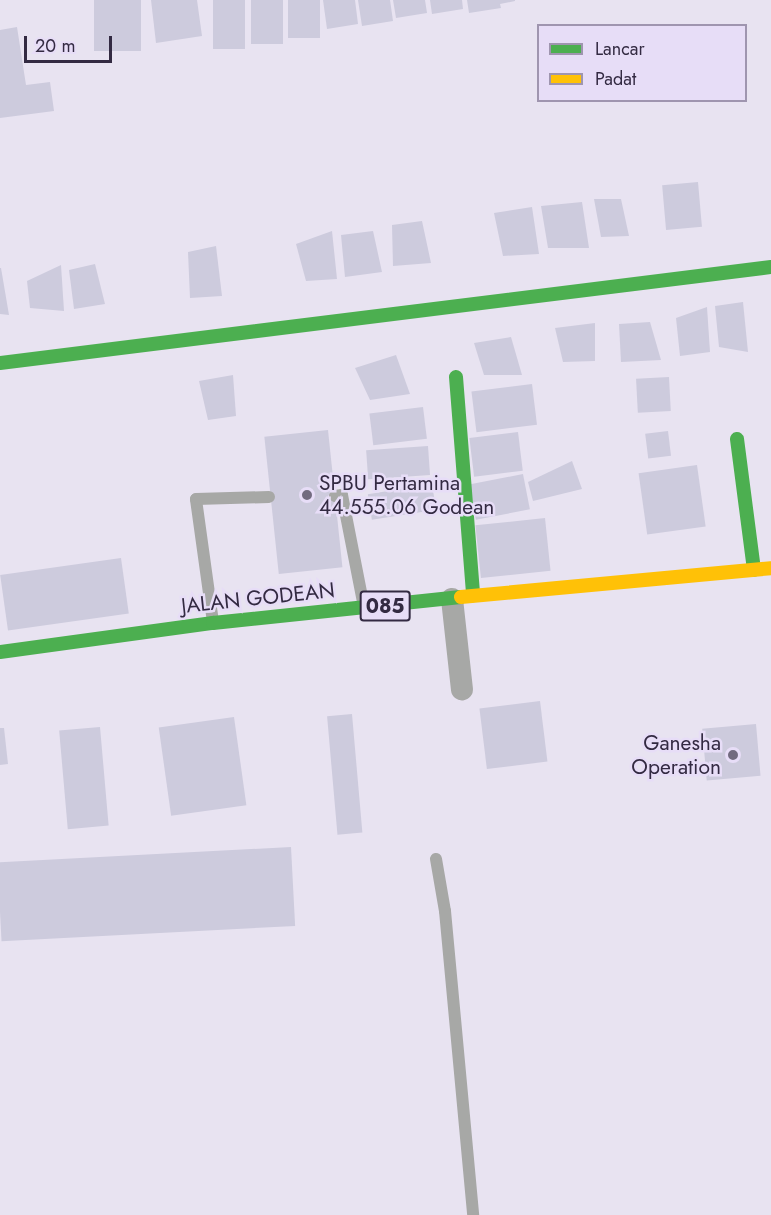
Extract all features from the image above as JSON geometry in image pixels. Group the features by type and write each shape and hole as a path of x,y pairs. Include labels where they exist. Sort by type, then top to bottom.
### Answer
{"street":[{"path":"0,363 771,267"},
{"path":"456,377 462,689"},
{"path":"737,439 754,570"},
{"name":"JALAN GODEAN","path":"0,652 213,623 678,574 771,568"}],"lane":[{"path":"335,496 342,495 364,608"},
{"path":"213,623 196,499 269,497"},
{"path":"436,859 445,911 473,1215"}],"building":[{"path":"94,0 141,0 141,51 94,51"},
{"path":"151,0 197,0 202,36 156,43"},
{"path":"213,0 245,0 245,49 213,49"},
{"path":"251,0 283,0 283,44 251,44"},
{"path":"288,0 320,0 320,38 288,38"},
{"path":"323,0 355,0 358,24 327,29"},
{"path":"358,0 390,0 393,21 362,26"},
{"path":"393,0 425,0 427,13 396,18"},
{"path":"430,0 462,0 463,9 432,14"},
{"path":"467,0 515,1 500,4 501,8 469,13"},
{"path":"17,27 26,85 50,82 54,111 0,118 0,30"},
{"path":"698,182 702,227 666,230 662,185"},
{"path":"594,199 621,199 629,236 601,237"},
{"path":"582,202 589,248 548,248 541,206"},
{"path":"532,207 539,254 503,256 494,213"},
{"path":"422,221 431,263 393,266 392,225"},
{"path":"332,231 337,279 306,281 296,244"},
{"path":"373,231 382,272 345,277 341,235"},
{"path":"216,246 222,296 190,298 188,252"},
{"path":"95,264 105,304 74,309 69,270"},
{"path":"61,265 64,311 30,308 27,281"},
{"path":"1,268 9,315 0,314"},
{"path":"743,302 748,352 719,347 715,306"},
{"path":"707,307 710,352 680,356 676,318"},
{"path":"650,322 661,360 621,362 619,324"},
{"path":"595,323 595,361 563,362 555,328"},
{"path":"511,337 522,375 484,375 474,343"},
{"path":"396,355 410,394 370,400 355,368"},
{"path":"233,375 236,416 208,420 199,381"},
{"path":"669,377 671,411 638,413 636,379"},
{"path":"532,384 537,425 476,432 471,391"},
{"path":"423,407 427,439 373,445 369,414"},
{"path":"328,430 342,567 279,574 264,437"},
{"path":"668,431 671,456 648,459 645,434"},
{"path":"518,432 523,471 474,477 469,438"},
{"path":"428,446 430,475 368,479 366,450"},
{"path":"572,461 582,489 533,501 528,482"},
{"path":"697,465 706,526 647,535 639,473"},
{"path":"523,474 530,509 476,520 469,484"},
{"path":"432,484 436,510 372,520 368,494"},
{"path":"545,518 551,571 481,578 475,525"},
{"path":"121,558 129,613 8,630 0,575"},
{"path":"540,701 547,762 487,769 479,708"},
{"path":"352,714 362,833 337,835 327,716"},
{"path":"234,717 246,805 171,816 159,728"},
{"name":"Ganesha Operation","path":"756,724 761,776 707,781 702,729"},
{"path":"100,727 109,826 68,829 59,731"},
{"path":"0,728 4,728 8,764 0,765"},
{"path":"291,847 295,926 2,941 0,862"}],"traffic: fast":[{"path":"0,363 771,267"},
{"path":"456,377 473,595"},
{"path":"737,439 754,570"},
{"path":"0,652 213,623 461,597"}],"traffic: slow":[{"path":"461,597 771,568"}],"place":[{"name":"SPBU Pertamina 44.555.06 Godean","path":"307,495"},
{"name":"Ganesha Operation","path":"733,755"}]}
